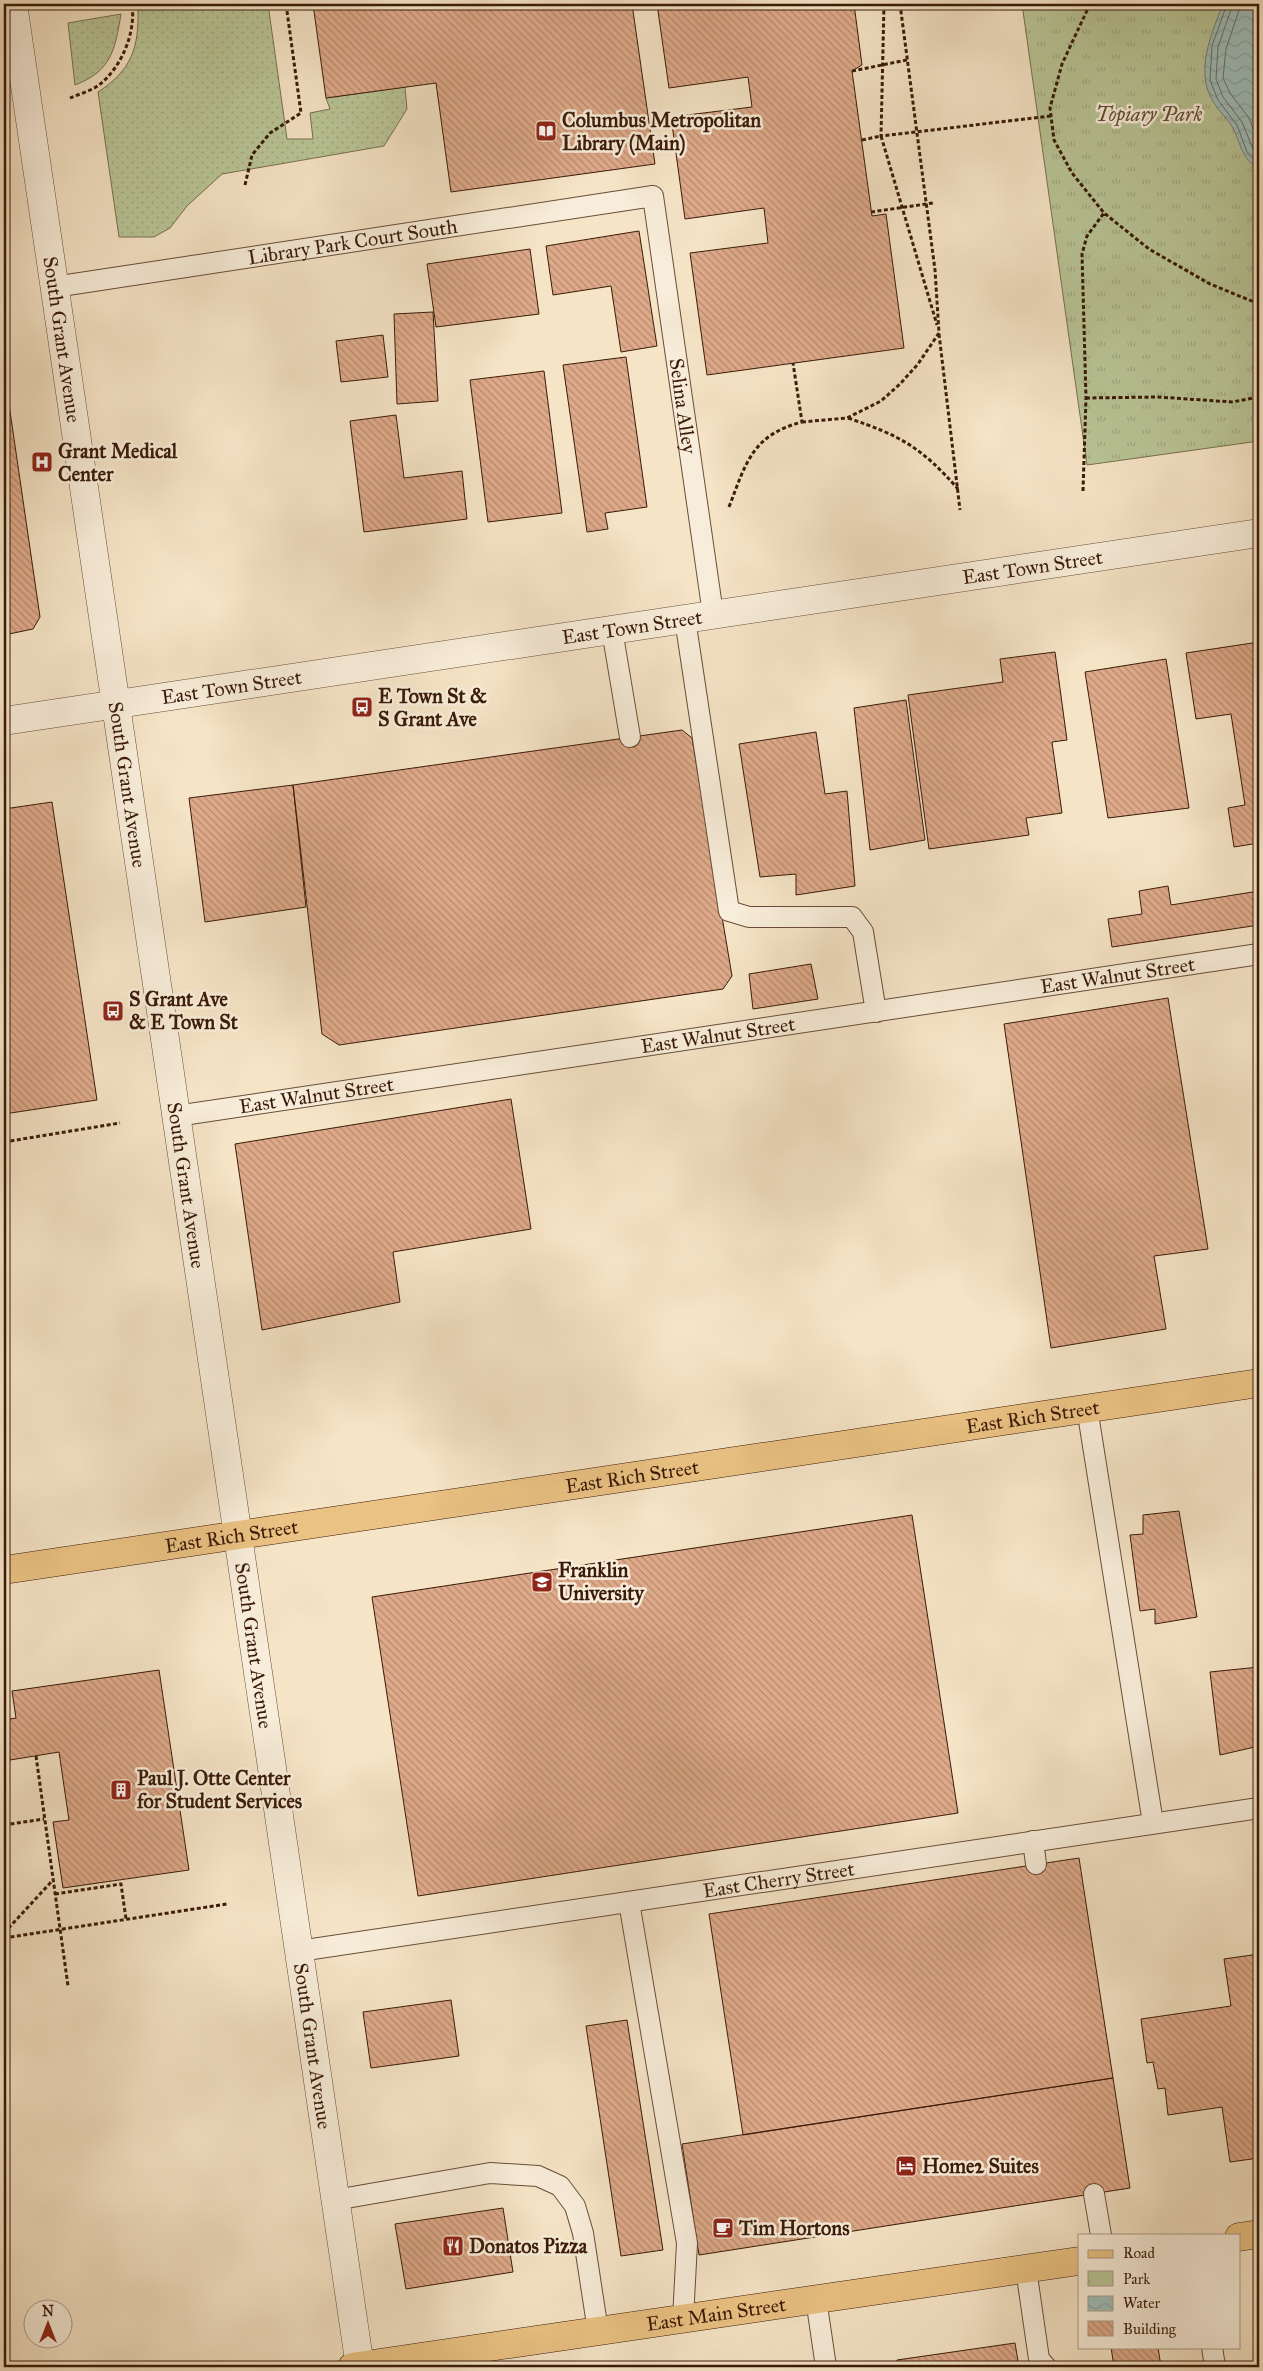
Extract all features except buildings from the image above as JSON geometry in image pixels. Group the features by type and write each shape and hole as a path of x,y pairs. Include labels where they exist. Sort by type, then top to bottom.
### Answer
{"main road":[{"name":"East Rich Street","path":"4,1570 1259,1383"},
{"path":"1240,2237 1259,2234"},
{"name":"East Main Street","path":"357,2367 1078,2261"}],"street":[{"name":"South Grant Avenue","path":"13,4 336,2200 357,2367"},
{"name":"East Town Street","path":"4,720 1259,533"}],"lane":[{"name":"Library Park Court South","path":"54,287 653,196"},
{"name":"Selina Alley","path":"653,196 713,614"},
{"path":"685,619 729,911 749,917 852,918 863,932 876,1012"},
{"path":"612,630 630,737"},
{"name":"East Walnut Street","path":"176,1116 1259,954"},
{"path":"1087,1408 1153,1823"},
{"name":"East Cherry Street","path":"299,1951 1259,1808"},
{"path":"1033,1841 1036,1864"},
{"path":"629,1902 687,2242 683,2319"},
{"path":"336,2200 490,2173 538,2176 560,2186 574,2206 583,2232 598,2331"},
{"path":"1094,2194 1101,2234"},
{"path":"1026,2269 1039,2358 1046,2367"},
{"path":"816,2299 826,2367"},
{"path":"1212,2348 1215,2367"}],"path":[{"path":"70,98 99,85 118,63 128,42 133,14 132,4"},
{"path":"245,185 252,155 270,133 301,113 286,4"},
{"path":"884,4 881,136 939,333"},
{"path":"900,4 935,270 939,333 960,510"},
{"path":"1090,4 1062,64 1050,108 1054,140 1072,173 1104,213 1149,249 1210,284 1259,304"},
{"path":"852,71 908,60"},
{"path":"862,140 881,136 1051,116"},
{"path":"871,212 933,203"},
{"path":"1083,491 1086,398 1082,254 1087,236 1104,213"},
{"path":"726,512 754,450 768,435 783,426 802,422 847,418 881,401 900,384 939,333"},
{"path":"793,363 802,422"},
{"path":"1086,398 1158,397 1232,402 1259,397"},
{"path":"847,418 875,427 910,443 933,461 958,490"},
{"path":"4,1142 120,1123"},
{"path":"36,1756 68,1986"},
{"path":"4,1825 44,1819"},
{"path":"4,1933 53,1880"},
{"path":"55,1894 121,1884 126,1919"},
{"path":"4,1938 59,1928 227,1904"}],"green space":[{"path":"174,4 268,4 287,139 313,139 310,113 330,109 326,98 405,87 407,109 384,146 222,174 187,206 170,228 154,237 119,237 98,92 119,75 131,56 137,35 138,9"},
{"name":"Topiary Park","path":"1022,4 1259,4 1259,441 1087,465"},
{"path":"121,14 114,48 110,57 97,73 75,85 68,23"}],"water":[{"path":"1223,4 1259,4 1259,168 1253,165 1245,156 1233,128 1214,103 1205,79 1206,54"}],"place":[{"name":"Columbus Metropolitan Library (Main)","path":"546,131"},
{"name":"Grant Medical Center","path":"42,462"},
{"name":"E Town St & S Grant Ave","path":"362,707"},
{"name":"S Grant Ave & E Town St","path":"113,1011"},
{"name":"Franklin University","path":"542,1582"},
{"name":"Paul J. Otte Center for Student Services","path":"121,1790"},
{"name":"Home2 Suites","path":"906,2166"},
{"name":"Tim Hortons","path":"723,2228"},
{"name":"Donatos Pizza","path":"453,2246"}]}
